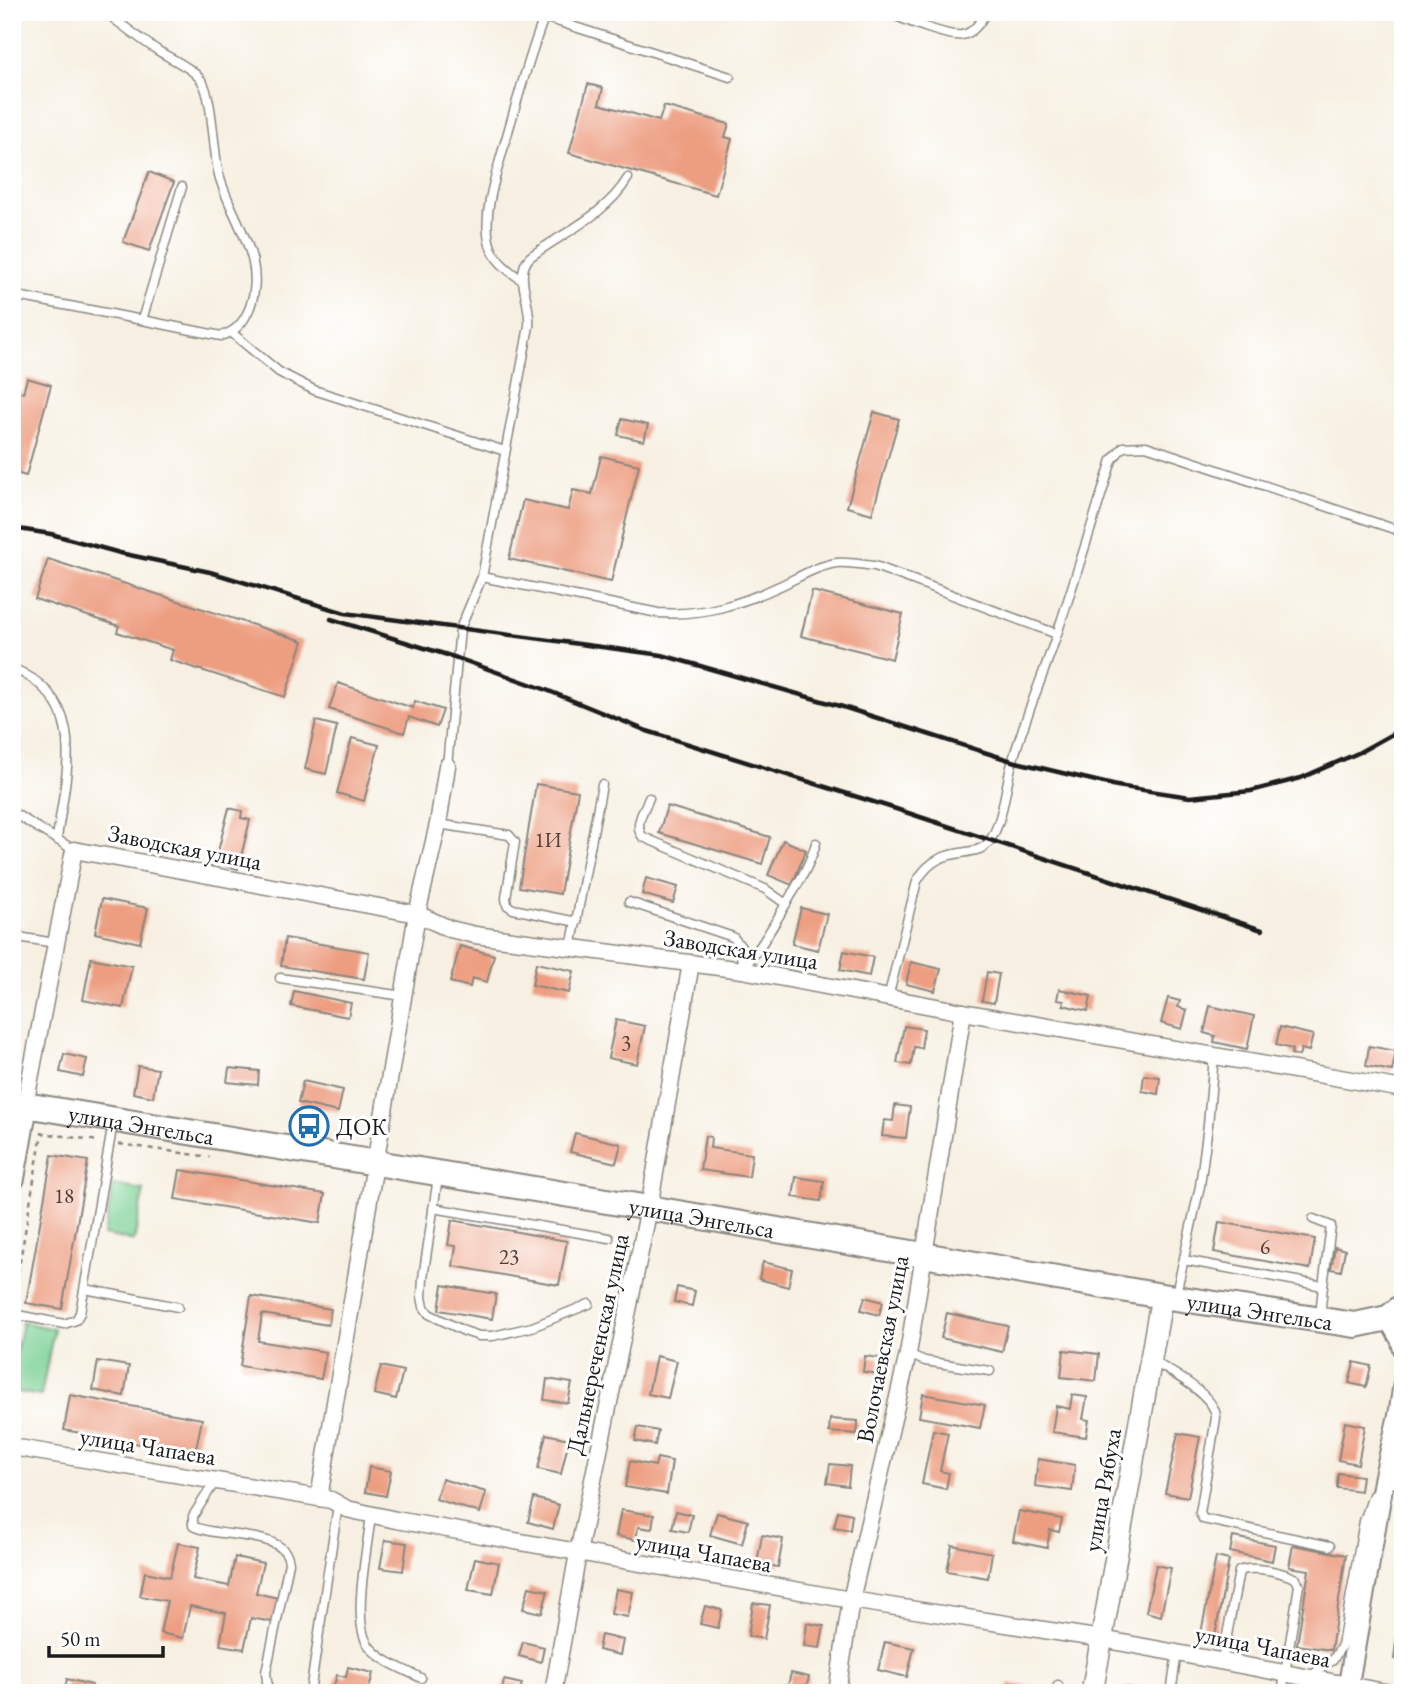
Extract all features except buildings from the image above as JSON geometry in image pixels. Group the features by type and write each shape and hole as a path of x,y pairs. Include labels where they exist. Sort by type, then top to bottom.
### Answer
{"main road":[{"name":"улица Энгельса","path":"19,1104 111,1132 374,1163 1320,1320 1362,1325 1396,1312"},
{"path":"12,1178 19,1104"},
{"name":"улица Рябуха","path":"1092,1693 1152,1361 1169,1297"}],"street":[{"path":"319,1498 417,914 438,824 447,766"},
{"path":"19,1104 74,850"},
{"name":"Заводская улица","path":"74,850 417,914 463,933 742,970 963,1012 1403,1089"},
{"name":"Дальнереченская улица","path":"553,1693 578,1553 649,1208 691,963"},
{"name":"Волочаевская улица","path":"837,1693 851,1600 908,1354 963,1012"},
{"path":"1396,1312 1403,1348"},
{"path":"1347,1689 1393,1479 1403,1386"},
{"name":"улица Чапаева","path":"12,1447 331,1500 338,1505 371,1515 578,1553 851,1600 1102,1639 1285,1674 1347,1689 1390,1693"}],"lane":[{"path":"12,295 222,336 232,333 246,317 251,303 255,282 254,262 220,177 204,85 194,73 155,49 105,12"},
{"path":"886,12 943,32 962,35 979,26 986,12"},
{"path":"523,281 501,265 494,255 488,240 489,207 527,62 545,15 730,78"},
{"path":"447,766 460,629 482,577 531,315 523,281 525,261 604,208 628,178"},
{"path":"142,320 183,187"},
{"path":"232,333 279,372 314,390 505,451"},
{"path":"888,998 917,880 922,871 941,856 983,848 990,839 1003,803 1012,761 1057,634 1112,460 1123,447 1146,446 1403,532"},
{"path":"482,577 658,613 686,615 736,604 836,563 855,564 875,566 1057,634"},
{"path":"12,668 32,676 51,695 63,713 67,732 67,759 57,838"},
{"path":"571,948 602,785"},
{"path":"649,799 638,827 638,833 643,837 765,889 786,904"},
{"path":"12,812 74,850"},
{"path":"438,824 514,838 507,905 513,909 577,922"},
{"path":"742,970 763,945 810,863 816,843"},
{"path":"629,902 733,937 741,947 742,970"},
{"path":"12,936 55,943"},
{"path":"280,978 403,996"},
{"path":"1169,1297 1184,1260 1200,1186 1214,1056"},
{"path":"12,1314 71,1323 80,1313 111,1132"},
{"path":"438,1174 422,1297 429,1314 464,1331 479,1336 493,1336 532,1327 589,1304"},
{"path":"433,1208 609,1238"},
{"path":"1313,1219 1331,1226 1320,1320"},
{"path":"1184,1260 1323,1286"},
{"path":"85,1289 178,1307"},
{"path":"908,1354 925,1360 990,1371"},
{"path":"1152,1361 1194,1388 1210,1401 1216,1410 1200,1513 1203,1520 1329,1546"},
{"path":"1307,1679 1333,1660 1342,1645 1364,1521 1393,1479"},
{"path":"216,1480 193,1517 193,1526 279,1544 289,1556 267,1672 271,1693"},
{"path":"310,1693 338,1505"},
{"path":"371,1515 360,1609 362,1628 367,1643 378,1655 422,1678"},
{"path":"1222,1662 1239,1572 1246,1568 1289,1575 1296,1579 1299,1586 1282,1693"},
{"path":"1171,1693 1177,1653"}],"path":[{"path":"12,1305 42,1133 111,1132 220,1158"}],"green space":[{"path":"113,1185 144,1190 134,1241 104,1235"},
{"path":"22,1322 54,1329 41,1396 12,1391 12,1371"}],"railway":[{"path":"12,528 51,534 120,553 210,572 345,613 662,655 843,707 1012,761 1117,786 1190,797 1251,791 1301,778 1358,753 1403,728"},
{"path":"331,619 457,658 544,689 647,731 896,809 1262,930"}],"place":[{"name":"ДОК","path":"309,1126"}]}
